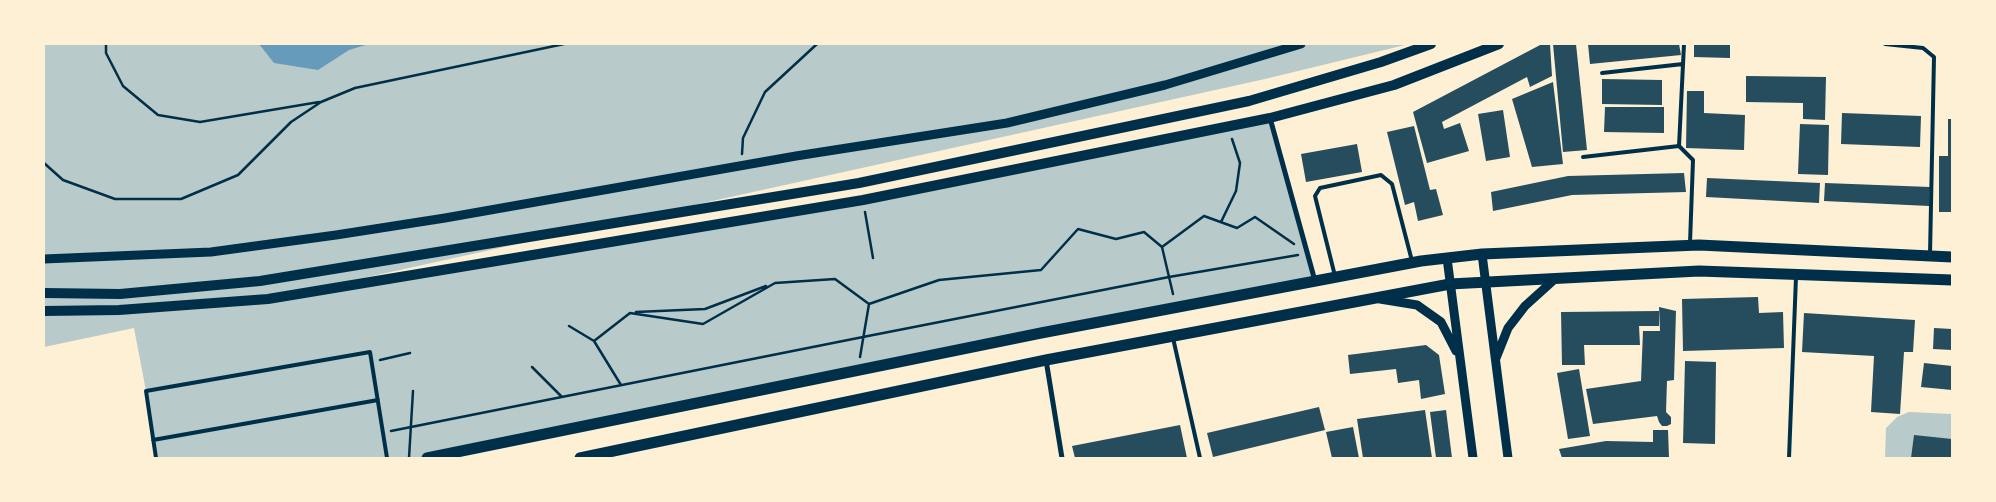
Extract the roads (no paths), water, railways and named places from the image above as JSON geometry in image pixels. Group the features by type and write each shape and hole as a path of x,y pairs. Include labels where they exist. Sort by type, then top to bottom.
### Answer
{"main road":[{"path":"44,293 120,294 260,281 859,183 1249,101 1381,62 1431,44"},
{"path":"44,311 119,310 268,299 863,200 1270,118 1394,85 1499,44"},
{"path":"427,458 1176,308 1447,258 1482,254 1690,245 1952,257"},
{"path":"580,458 1046,360 1450,284 1699,271 1952,280"}],"street":[{"path":"44,259 211,252 445,218 742,166 1007,123 1165,85 1301,44"},
{"path":"1270,118 1315,282"},
{"path":"1482,254 1508,458"},
{"path":"1447,258 1473,458"},
{"path":"1496,361 1508,328 1525,306 1556,278"},
{"path":"1375,298 1417,305 1441,322 1460,358"},
{"path":"1046,360 1062,458"}],"lane":[{"path":"1684,44 1679,146 1693,160 1690,245"},
{"path":"1885,44 1923,48 1934,57 1930,256"},
{"path":"1602,73 1683,64"},
{"path":"1583,156 1679,146"},
{"path":"1336,278 1315,196 1320,188 1381,175 1392,184 1412,263"},
{"path":"1789,458 1796,274"},
{"path":"1172,336 1200,458"},
{"path":"156,458 146,391 370,352 387,458"},
{"path":"153,440 378,400"}],"water":[{"path":"259,44 369,44 349,50 318,70 274,63"}]}
